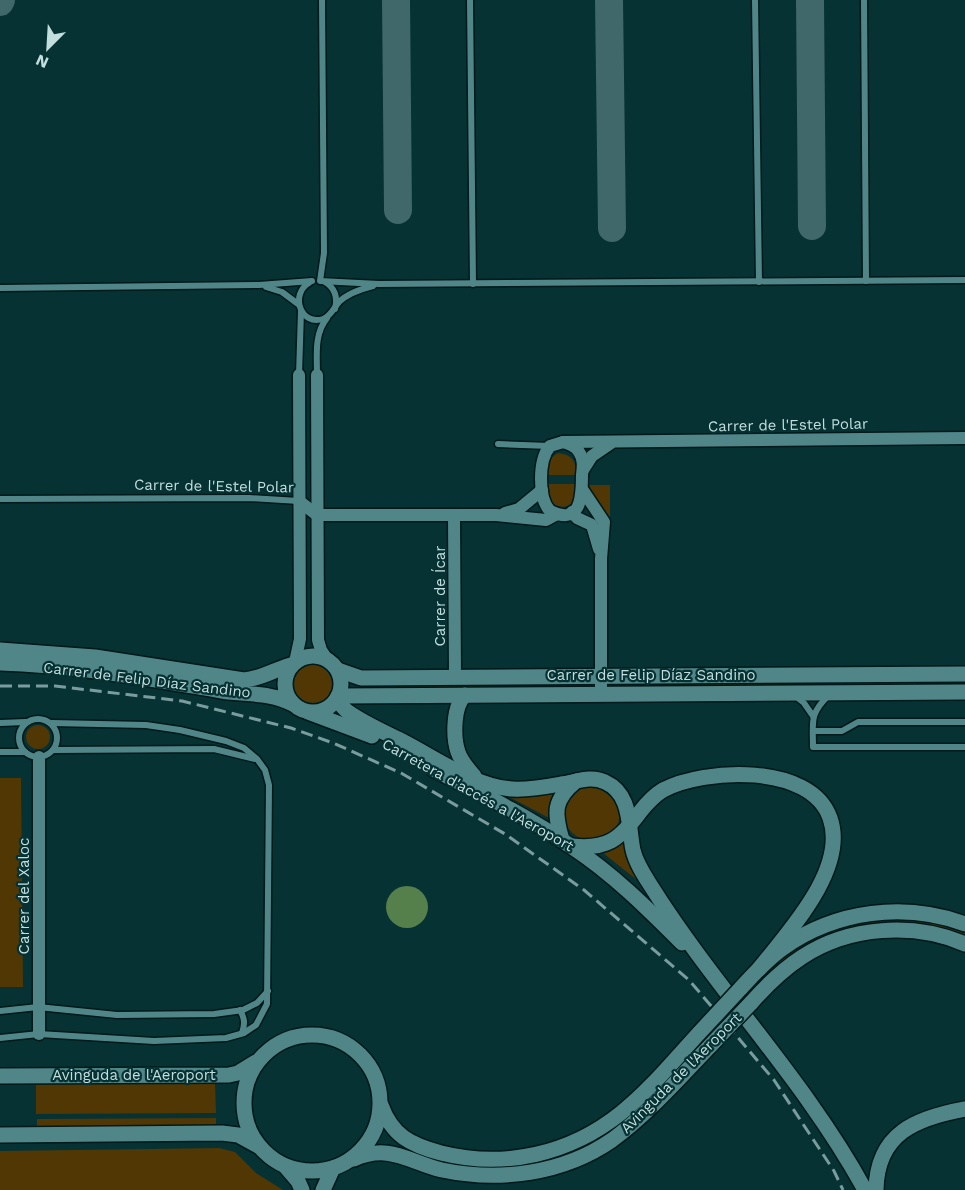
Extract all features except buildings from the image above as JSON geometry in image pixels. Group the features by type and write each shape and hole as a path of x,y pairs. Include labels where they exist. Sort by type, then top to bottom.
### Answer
{"street":[{"path":"299,375 300,639 293,663 286,674 285,686 287,695 293,704 308,711 326,709 338,697 341,686 338,670 327,659 318,640 317,375"},
{"name":"Carrer de l'Estel Polar","path":"563,442 965,438"},
{"path":"317,515 496,515 546,520 557,514 572,512 582,500 583,459 572,445 563,442 550,447 542,459 542,490 545,505 557,514"},
{"path":"582,470 592,456 612,442"},
{"path":"582,489 604,522 601,559 601,694"},
{"path":"496,515 519,509 542,490"},
{"name":"Carrer de l'Estel Polar","path":"299,501 317,515"},
{"path":"572,512 577,518 592,525 601,559"},
{"name":"Carrer de Ícar","path":"454,515 455,677"},
{"name":"Carrer de Felip Díaz Sandino","path":"0,650 94,657 244,680 256,678 293,663"},
{"path":"293,663 310,655 327,659"},
{"name":"Carrer de Felip Díaz Sandino","path":"0,663 134,676 223,691 265,694 293,704"},
{"name":"Carrer de Felip Díaz Sandino","path":"338,670 360,678 965,674"},
{"name":"Carrer de Felip Díaz Sandino","path":"338,697 965,692"},
{"path":"465,695 459,704 456,739 462,760 476,779"},
{"name":"Carretera d'accés a l'Aeroport","path":"338,697 341,706 361,720 476,779 499,787 512,789 545,787 596,779 616,789 625,802 635,855 645,876 713,975 774,1052 824,1121 865,1190"},
{"name":"Carretera d'accés a l'Aeroport","path":"308,711 376,738 518,814 567,843 636,897 713,975"},
{"name":"Carrer del Xaloc","path":"39,757 39,1034"},
{"path":"576,781 564,791 558,803 556,818 567,843 592,848 605,846 617,838 655,795 675,785 703,778 725,775 771,778 794,783 818,797 829,814 834,833 832,855 826,874 804,910 759,969"},
{"name":"Avinguda de l'Aeroport","path":"380,1103 389,1124 397,1132 420,1146 461,1157 496,1160 531,1156 571,1144 605,1125 636,1100 759,969 792,942 813,931 849,918 884,912 902,911 938,916 965,924"},
{"name":"Avinguda de l'Aeroport","path":"340,1166 368,1154 390,1153 440,1169 498,1176 534,1172 562,1164 595,1150 645,1113 778,976 804,955 846,937 882,930 929,933 965,944"},
{"path":"302,1190 298,1180 286,1167 268,1156 259,1147 248,1128 244,1095 250,1074 262,1056 271,1048 293,1038 317,1035 340,1041 366,1062 376,1079 380,1103 378,1120 370,1140 355,1156 340,1166 323,1190"},
{"name":"Avinguda de l'Aeroport","path":"0,1076 229,1075 247,1069 262,1056"},
{"path":"876,1190 882,1156 903,1129 922,1119 965,1109"},
{"path":"0,1135 222,1134 238,1135 259,1147"},
{"path":"286,1167 310,1172 340,1166"}],"lane":[{"path":"320,281 324,253 322,0"},
{"path":"470,0 473,284"},
{"path":"755,0 759,282"},
{"path":"864,0 866,281"},
{"path":"0,288 260,285 312,281 473,284 965,280"},
{"path":"299,375 299,293 306,284 312,281"},
{"path":"320,281 331,286 334,291 337,297 335,309"},
{"path":"317,375 318,339 324,322 340,301 360,289 379,284"},
{"path":"260,285 282,292 311,318 323,319 329,315"},
{"path":"498,444 550,447"},
{"name":"Carrer de l'Estel Polar","path":"0,499 249,498 299,501"},
{"path":"792,693 804,703 813,716"},
{"path":"832,693 821,703 813,716 813,747 965,747"},
{"path":"0,723 26,722 42,718 52,723 146,725 180,730 226,741 244,748 258,759 265,770 269,784 268,991 263,1013 256,1025 242,1034 225,1038 154,1041 39,1034 0,1038"},
{"path":"25,752 21,746 19,734 26,722"},
{"path":"813,730 842,731 858,722 965,722"},
{"path":"0,752 25,752 39,757 49,754 58,740 58,734 52,723"},
{"path":"53,750 214,749 258,759"},
{"path":"0,1011 38,1007 117,1015 214,1014 240,1010 257,1003 268,991"},
{"path":"240,1010 245,1026 242,1034"}],"shaded area":[{"path":"558,453 567,455 573,460 576,475 547,475 549,462"},
{"path":"547,484 576,484 576,494 572,503 562,507 551,502 547,493"},
{"path":"590,485 610,485 610,522 589,493"},
{"path":"313,665 326,671 332,684 326,697 313,703 300,697 294,684 300,671"},
{"path":"917,681 917,686 662,688 662,682"},
{"path":"396,683 530,683 530,689 396,689"},
{"path":"38,725 47,728 50,737 47,746 38,749 29,746 26,737 29,728"},
{"path":"0,778 21,778 23,987 0,987"},
{"path":"592,785 603,787 612,793 618,802 620,813 618,824 612,833 603,839 592,841 581,839 572,833 566,824 564,813 566,802 572,793 581,787"},
{"path":"500,792 555,792 551,819"},
{"path":"623,843 637,880 603,853"},
{"path":"407,886 415,887 422,892 427,899 427,915 422,922 415,927 407,928 399,927 392,922 387,915 386,907 387,899 392,892 399,887"},
{"path":"913,917 965,930 965,939 861,928 770,974 765,969 816,934 861,920"},
{"path":"215,1082 216,1113 36,1114 36,1083"},
{"path":"216,1118 216,1125 37,1127 37,1119"},
{"path":"219,1148 235,1152 256,1173 283,1190 0,1190 0,1151"}],"taxiway":[{"path":"396,0 398,210"},
{"path":"609,0 612,228"},
{"path":"810,0 812,226"}],"railway":[{"path":"0,686 55,686 182,701 291,728 333,743 401,773 505,834 584,890 689,980 774,1080 834,1171 843,1190"}]}
